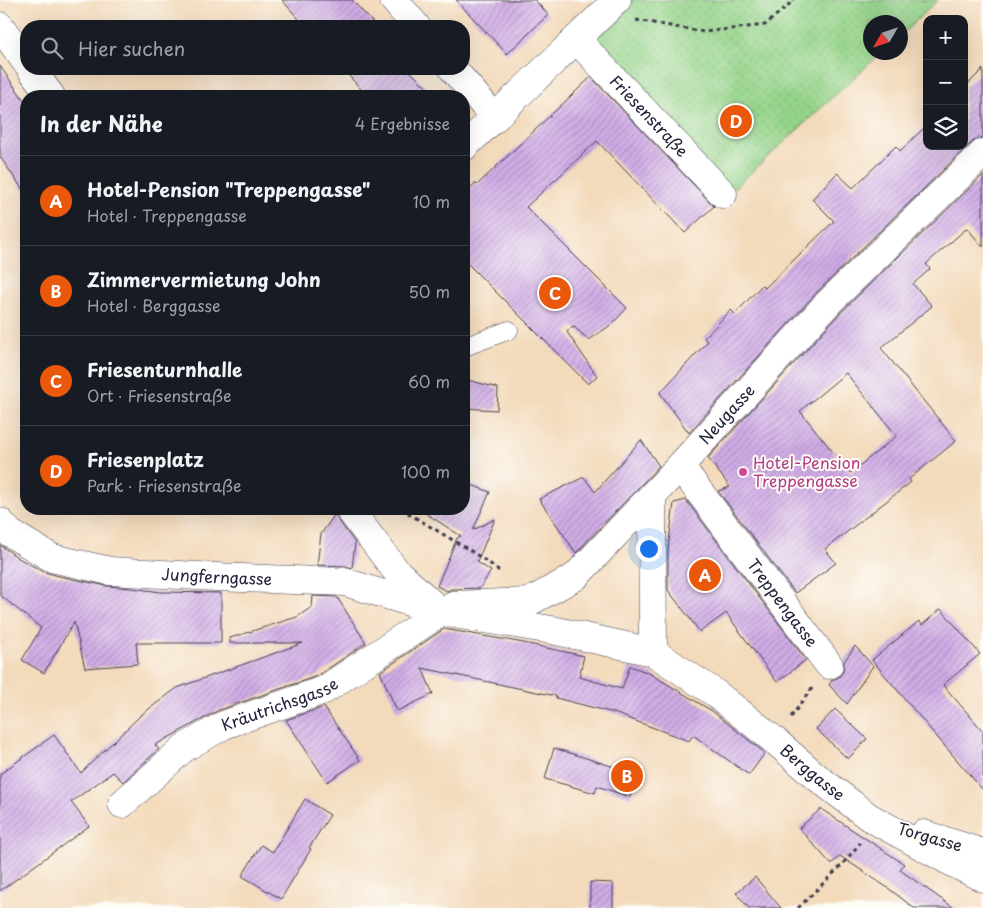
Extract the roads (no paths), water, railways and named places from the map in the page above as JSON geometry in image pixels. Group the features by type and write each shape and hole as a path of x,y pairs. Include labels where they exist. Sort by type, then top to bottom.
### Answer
{"street":[{"path":"394,0 411,20"},
{"path":"470,141 610,6"},
{"path":"0,26 20,54"},
{"name":"Friesenstraße","path":"576,39 723,194"},
{"path":"35,75 47,90"},
{"path":"458,75 494,118"},
{"name":"Neugasse","path":"441,612 453,605 529,602 575,577 680,466 828,303 983,153"},
{"name":"Treppengasse","path":"680,466 829,665"},
{"path":"652,496 653,652"},
{"path":"354,515 397,572 441,612"},
{"name":"Jungferngasse","path":"0,522 10,533 52,558 110,571 345,582 441,612"},
{"name":"Berggasse","path":"441,612 552,630 653,652 715,692 818,778 877,822 983,878"},
{"name":"Kräutrichsgasse","path":"122,804 184,748 224,725 324,690 441,612"},
{"name":"Torgasse","path":"877,822 983,853"}],"lane":[{"path":"470,345 509,330"}],"place":[{"name":"Friesenplatz","path":"736,121"},
{"name":"Friesenturnhalle","path":"555,293"},
{"name":"Hotel-Pension Treppengasse","path":"743,472"},
{"name":"Hotel-Pension \"Treppengasse\"","path":"705,575"},
{"name":"Zimmervermietung John","path":"627,776"}]}
